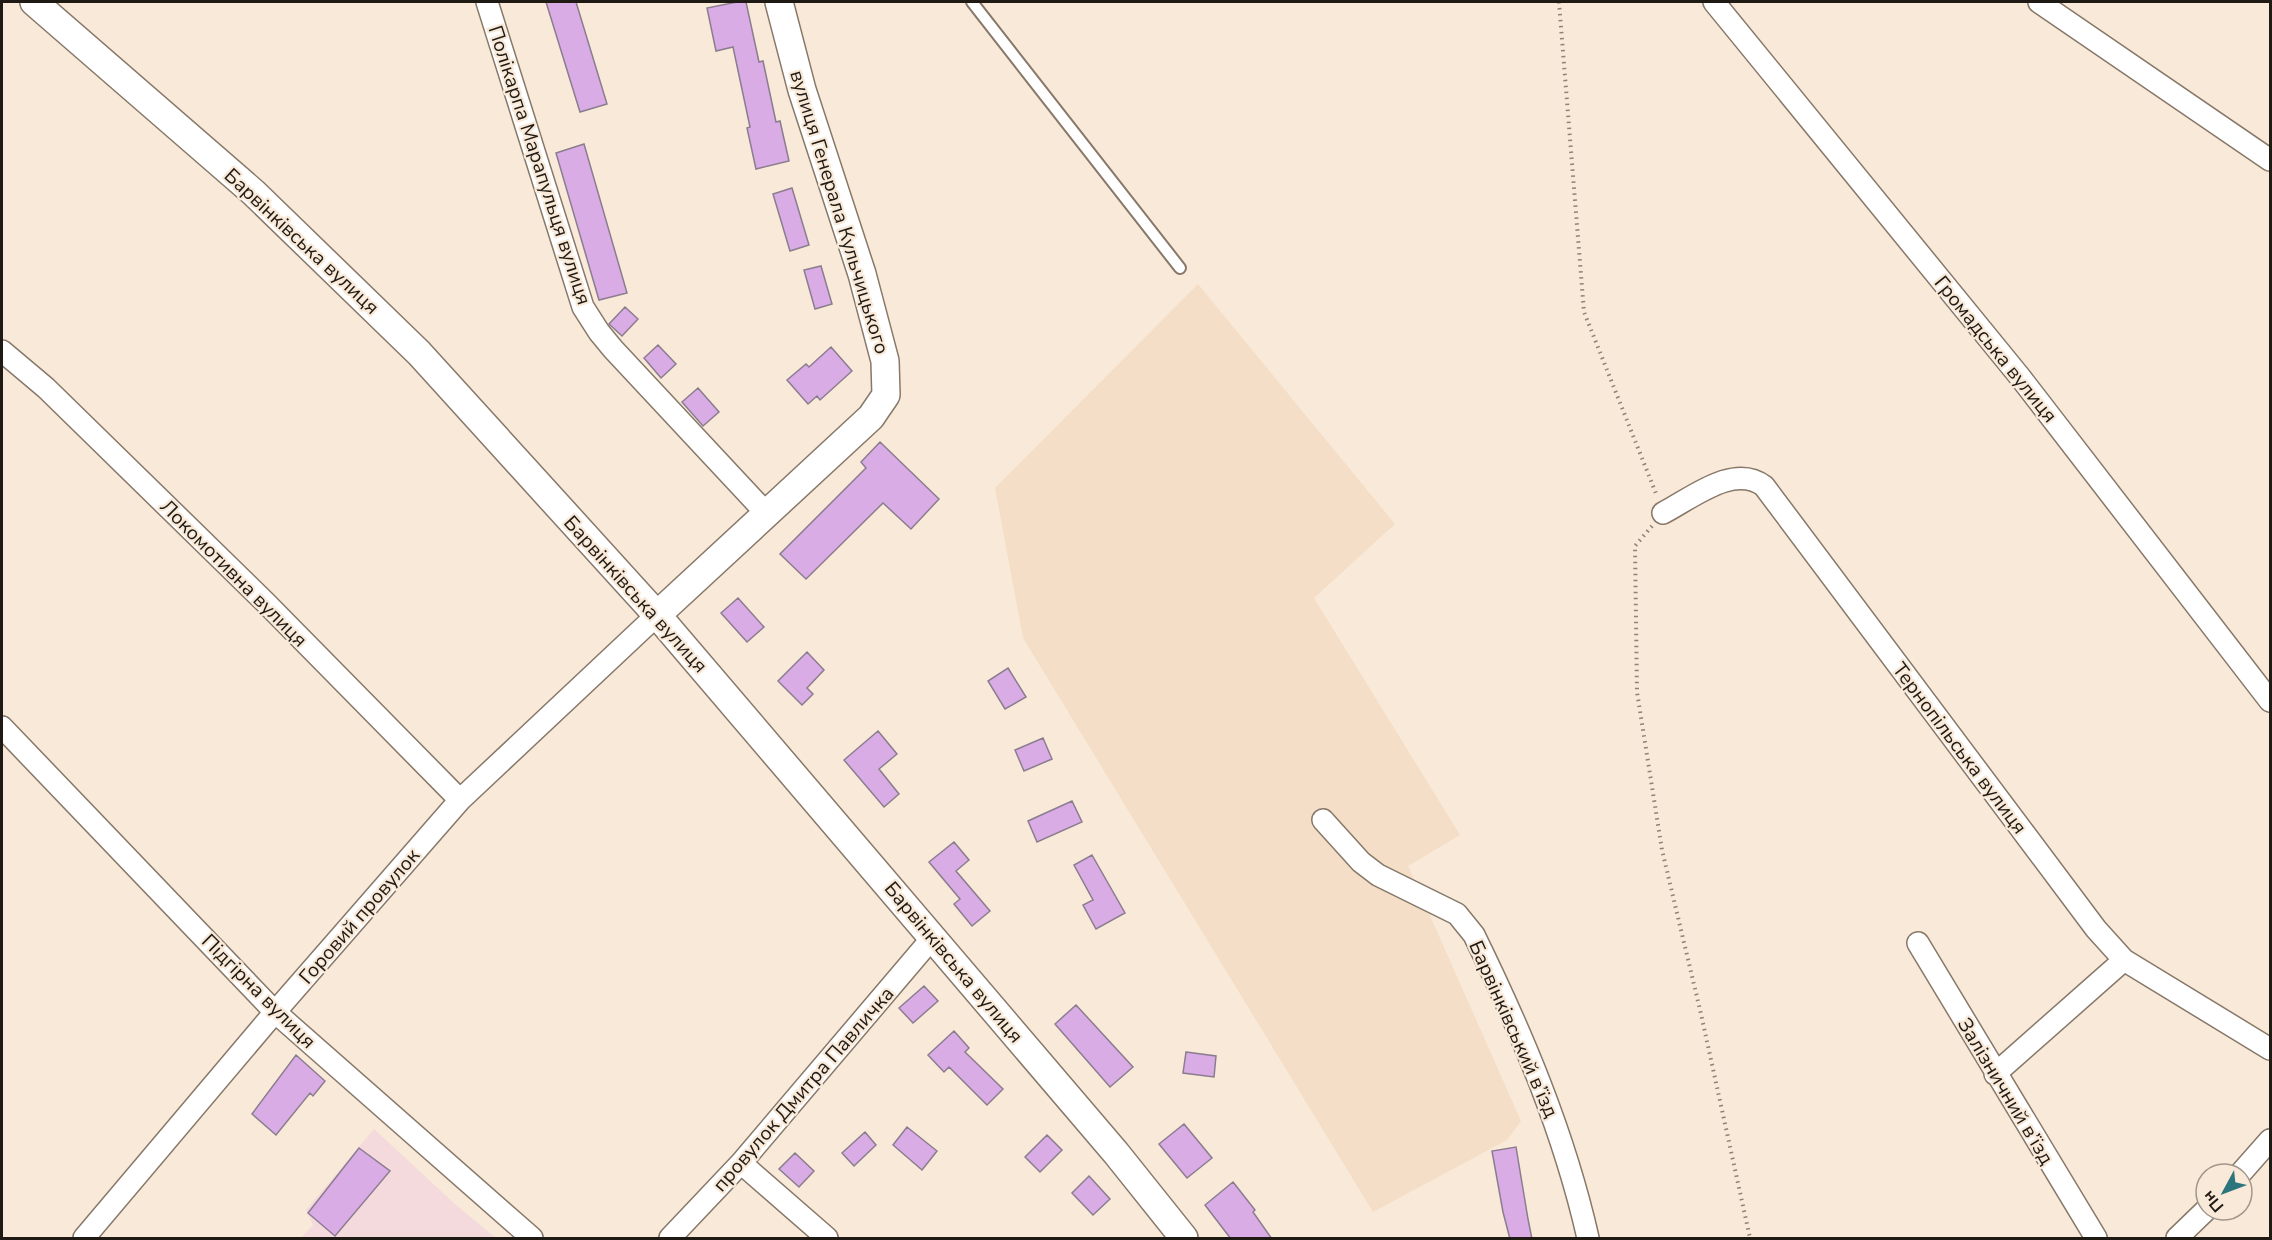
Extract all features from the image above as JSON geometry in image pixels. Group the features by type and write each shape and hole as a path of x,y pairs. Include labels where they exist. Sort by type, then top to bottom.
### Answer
{"street":[{"name":"Барвінківська вулиця","path":"34,2 254,193 420,353 657,615 1116,1153 1184,1239"},
{"name":"Полікарпа Марапульця вулиця","path":"487,2 584,307 606,340 766,513"},
{"name":"вулиця Генерала Кульчицького","path":"657,615 871,417 886,395 885,361 862,274 802,90 779,2"},
{"name":"Громадська вулиця","path":"1714,2 2020,377 2271,701"},
{"path":"2039,2 2271,160"},
{"name":"Локомотивна вулиця","path":"2,351 46,388 266,603 460,800"},
{"name":"Тернопільська вулиця","path":"1663,513 1731,478 1754,478 1764,486 2096,929 2124,960 2271,1048"},
{"name":"Горовий провулок","path":"84,1239 275,1012 460,800 657,615"},
{"name":"Підгірна вулиця","path":"2,727 275,1012 532,1239"},
{"name":"Барвінківський в’їзд","path":"1323,820 1360,862 1378,875 1457,914 1474,935 1543,1086 1575,1181 1588,1239"},
{"name":"провулок Дмитра Павличка","path":"670,1239 741,1163 933,937"},
{"name":"Залізничний в’їзд","path":"1918,943 2096,1239"},
{"path":"1995,1074 2124,960"},
{"path":"2251,1162 2271,1140"},
{"path":"741,1163 827,1239"},
{"path":"2177,1239 2194,1222"}],"lane":[{"path":"972,2 1180,268"}],"path":[{"path":"1559,2 1584,312 1663,513 1635,546 1637,692 1662,850 1701,1014 1750,1239"}],"shaded area":[{"path":"1198,284 1395,524 1314,598 1460,835 1408,866 1521,1121 1507,1140 1373,1212 1023,638 995,488"},
{"path":"374,1129 457,1206 496,1238 301,1238 313,1225 306,1210"}],"building":[{"path":"546,2 576,2 607,104 580,112"},
{"path":"746,2 759,62 763,61 776,122 780,121 789,161 756,169 747,128 750,127 733,47 716,51 707,8"},
{"path":"584,144 627,293 599,300 556,153"},
{"path":"792,188 809,245 790,251 773,194"},
{"path":"821,266 832,304 815,309 804,270"},
{"path":"625,307 638,319 622,336 609,324"},
{"path":"658,345 676,364 661,378 644,358"},
{"path":"831,347 852,371 820,400 817,396 808,404 787,380 806,364 809,367"},
{"path":"698,388 719,412 703,426 682,402"},
{"path":"880,442 939,499 911,529 883,503 806,579 780,554 866,468 861,462"},
{"path":"738,598 764,627 747,642 721,613"},
{"path":"807,652 824,670 807,688 813,694 802,705 778,681"},
{"path":"1008,668 1026,697 1005,709 988,681"},
{"path":"878,731 897,754 879,769 899,794 884,807 844,760"},
{"path":"1043,738 1052,759 1024,771 1015,750"},
{"path":"1072,801 1082,822 1037,842 1028,821"},
{"path":"954,842 969,860 956,871 990,911 972,926 954,904 960,899 929,862"},
{"path":"1092,855 1125,913 1096,929 1083,905 1093,900 1074,865"},
{"path":"924,986 938,1001 913,1023 899,1008"},
{"path":"1076,1005 1133,1067 1110,1087 1055,1024"},
{"path":"954,1031 969,1048 965,1052 1003,1089 987,1105 949,1067 944,1072 928,1055"},
{"path":"1186,1052 1216,1056 1214,1077 1183,1073"},
{"path":"296,1055 325,1081 313,1096 310,1093 276,1135 252,1114"},
{"path":"1184,1124 1212,1158 1187,1178 1159,1144"},
{"path":"907,1127 937,1151 922,1170 893,1145"},
{"path":"865,1132 876,1145 854,1166 842,1153"},
{"path":"1047,1135 1062,1150 1040,1172 1025,1157"},
{"path":"1516,1147 1532,1239 1510,1239 1492,1151"},
{"path":"359,1148 390,1171 335,1236 308,1213"},
{"path":"795,1153 814,1171 799,1187 779,1169"},
{"path":"1089,1176 1110,1199 1093,1215 1072,1193"},
{"path":"1233,1182 1255,1210 1253,1212 1272,1239 1231,1239 1205,1205"}]}
